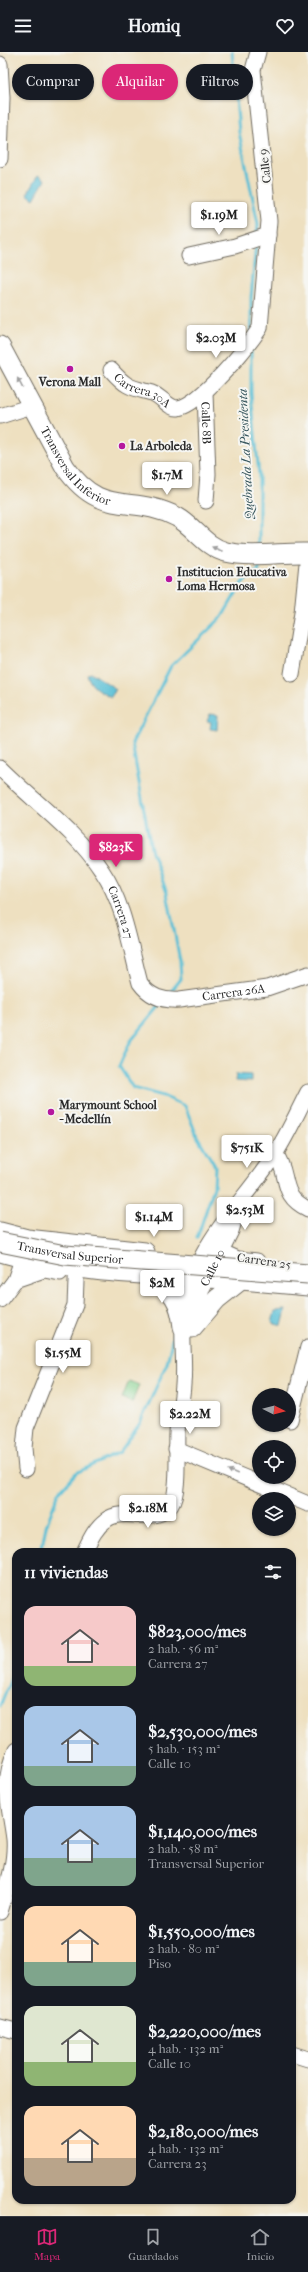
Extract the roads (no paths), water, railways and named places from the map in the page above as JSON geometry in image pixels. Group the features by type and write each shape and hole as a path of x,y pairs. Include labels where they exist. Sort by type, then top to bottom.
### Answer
{"main road":[{"name":"Transversal Inferior","path":"0,346 71,476 95,497 105,501 166,512 179,518 211,546 237,554 308,553"},
{"path":"266,554 308,544"},
{"path":"0,1232 27,1239 81,1262 113,1249 201,1258"},
{"name":"Transversal Superior","path":"0,1242 65,1255 306,1284"},
{"path":"0,1252 24,1259 81,1262 151,1275 306,1284"},
{"path":"151,1275 172,1291 188,1327 217,1299 241,1280"}],"street":[{"name":"Calle 9","path":"254,337 261,237 268,198 253,70 258,52"},
{"path":"0,66 2,98 0,159"},
{"path":"188,256 235,246 261,237"},
{"name":"Carrera 30A","path":"111,370 122,382 131,388 154,394 171,407 179,408 205,393 254,337"},
{"name":"Calle 8B","path":"205,393 208,474 206,501"},
{"path":"0,416 32,406"},
{"path":"292,674 305,613 308,553"},
{"name":"Carrera 27","path":"0,768 80,842 103,872 115,898 140,983 146,991 162,999"},
{"name":"Carrera 26A","path":"162,999 268,988 308,974"},
{"name":"Calle 10","path":"86,1548 94,1531 106,1520 117,1514 150,1515 163,1512 171,1505 175,1494 176,1449 188,1327 199,1278 201,1258 224,1220 241,1200 275,1153 308,1092"},
{"path":"275,1153 281,1162 289,1195 308,1209"},
{"name":"Calle 10","path":"199,1278 220,1251 231,1231 241,1200"},
{"path":"0,1300 15,1280 24,1259 27,1239"},
{"name":"Carrera 25","path":"220,1251 242,1260 308,1266"},
{"path":"15,1280 44,1270 81,1262 75,1305 26,1428 24,1448 26,1469"},
{"path":"296,1396 308,1347"},
{"path":"176,1449 308,1504"},
{"path":"12,1756 6,1774 4,1791 6,1808 12,1832"},
{"path":"0,1912 11,1871 12,1861"},
{"path":"0,2027 12,2030"},
{"path":"296,2055 308,2059"}],"water":[{"path":"38,175 45,180 34,199 27,194"},
{"path":"92,673 116,689 111,697 93,686 87,674"},
{"path":"210,714 218,715 217,730 210,729 211,722 207,721"},
{"path":"236,1074 251,1075 251,1082 235,1081"},
{"path":"286,1310 282,1326 272,1323 275,1311"}],"waterway":[{"name":"Quebrada La Presidenta","path":"232,52 239,132 258,224 257,234"},
{"name":"Quebrada La Presidenta","path":"251,331 251,298 256,243"},
{"name":"Quebrada La Presidenta","path":"251,349 251,393 259,475 259,549"},
{"name":"Quebrada La Presidenta","path":"168,995 181,979 180,961 167,893 151,849 132,743 171,666 222,617 242,583 259,570 259,560"},
{"name":"Quebrada La Presidenta","path":"162,1003 130,1042 119,1066 133,1088 163,1096 185,1106 197,1136 215,1166 214,1187 197,1238"},
{"name":"Quebrada La Presidenta","path":"42,1548 46,1526 59,1492 76,1473 120,1452 140,1423 167,1363 175,1327"},
{"name":"Quebrada La Presidenta","path":"0,1706 12,1676"}],"place":[{"name":"Verona Mall","path":"70,369"},
{"name":"La Arboleda","path":"122,446"},
{"name":"Institucion Educativa Loma Hermosa","path":"169,579"},
{"name":"Marymount School - Medellín","path":"51,1112"}]}
